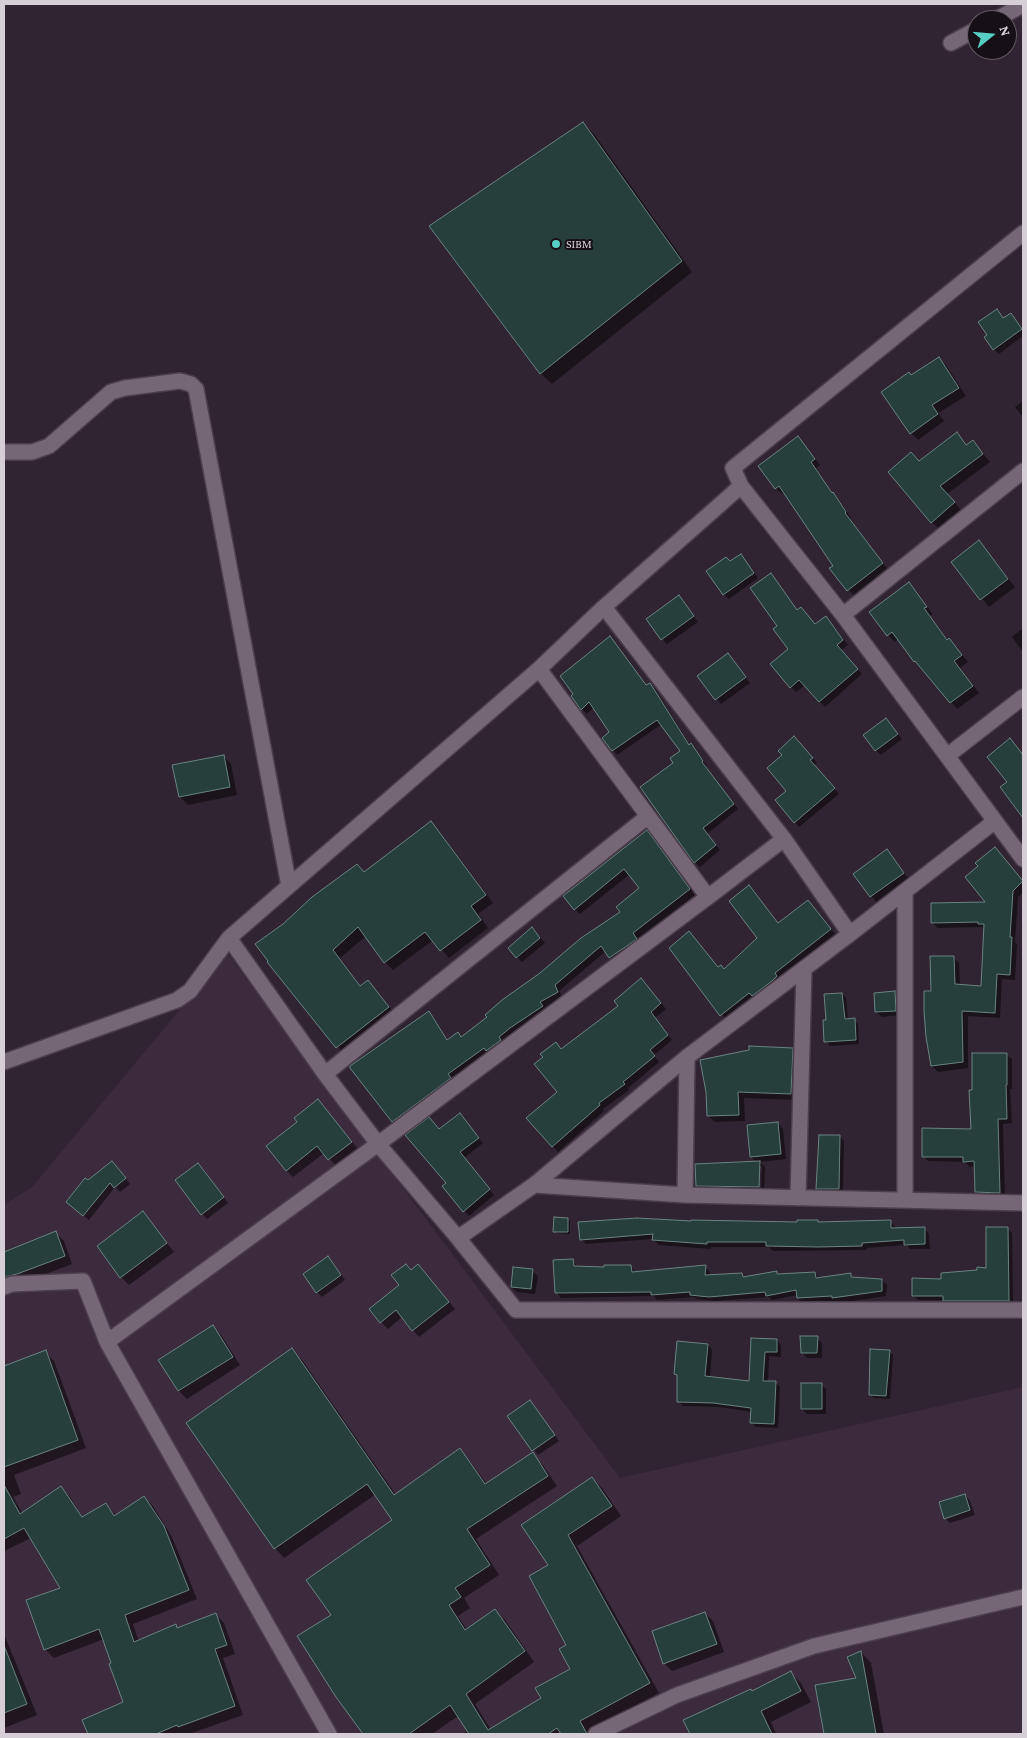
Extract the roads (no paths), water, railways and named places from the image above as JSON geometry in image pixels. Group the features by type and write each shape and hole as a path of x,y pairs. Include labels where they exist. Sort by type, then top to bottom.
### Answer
{"street":[{"path":"951,43 967,34"},
{"path":"1023,233 733,468 741,486 843,615 1023,860"},
{"path":"4,452 32,452 49,446 111,392 180,381 191,384 196,389 289,886"},
{"path":"843,615 1023,471"},
{"path":"4,1062 177,1000 190,991 229,938 539,669 604,607 741,486"},
{"path":"604,607 784,839 850,934"},
{"path":"539,669 708,897"},
{"path":"947,756 1023,696"},
{"path":"325,1074 647,817"},
{"path":"458,1238 534,1185 687,1058 804,970 995,821"},
{"path":"107,1342 378,1144 784,839"},
{"path":"905,891 905,1200"},
{"path":"229,938 325,1074 378,1144 516,1310 1023,1310"},
{"path":"798,1198 804,970"},
{"path":"685,1195 687,1058"},
{"path":"534,1185 685,1195 1023,1203"},
{"path":"4,1287 12,1284 83,1281 107,1342 329,1734"},
{"path":"596,1734 677,1695 814,1646 1023,1597"}],"place":[{"name":"SIBM","path":"556,244"}]}
